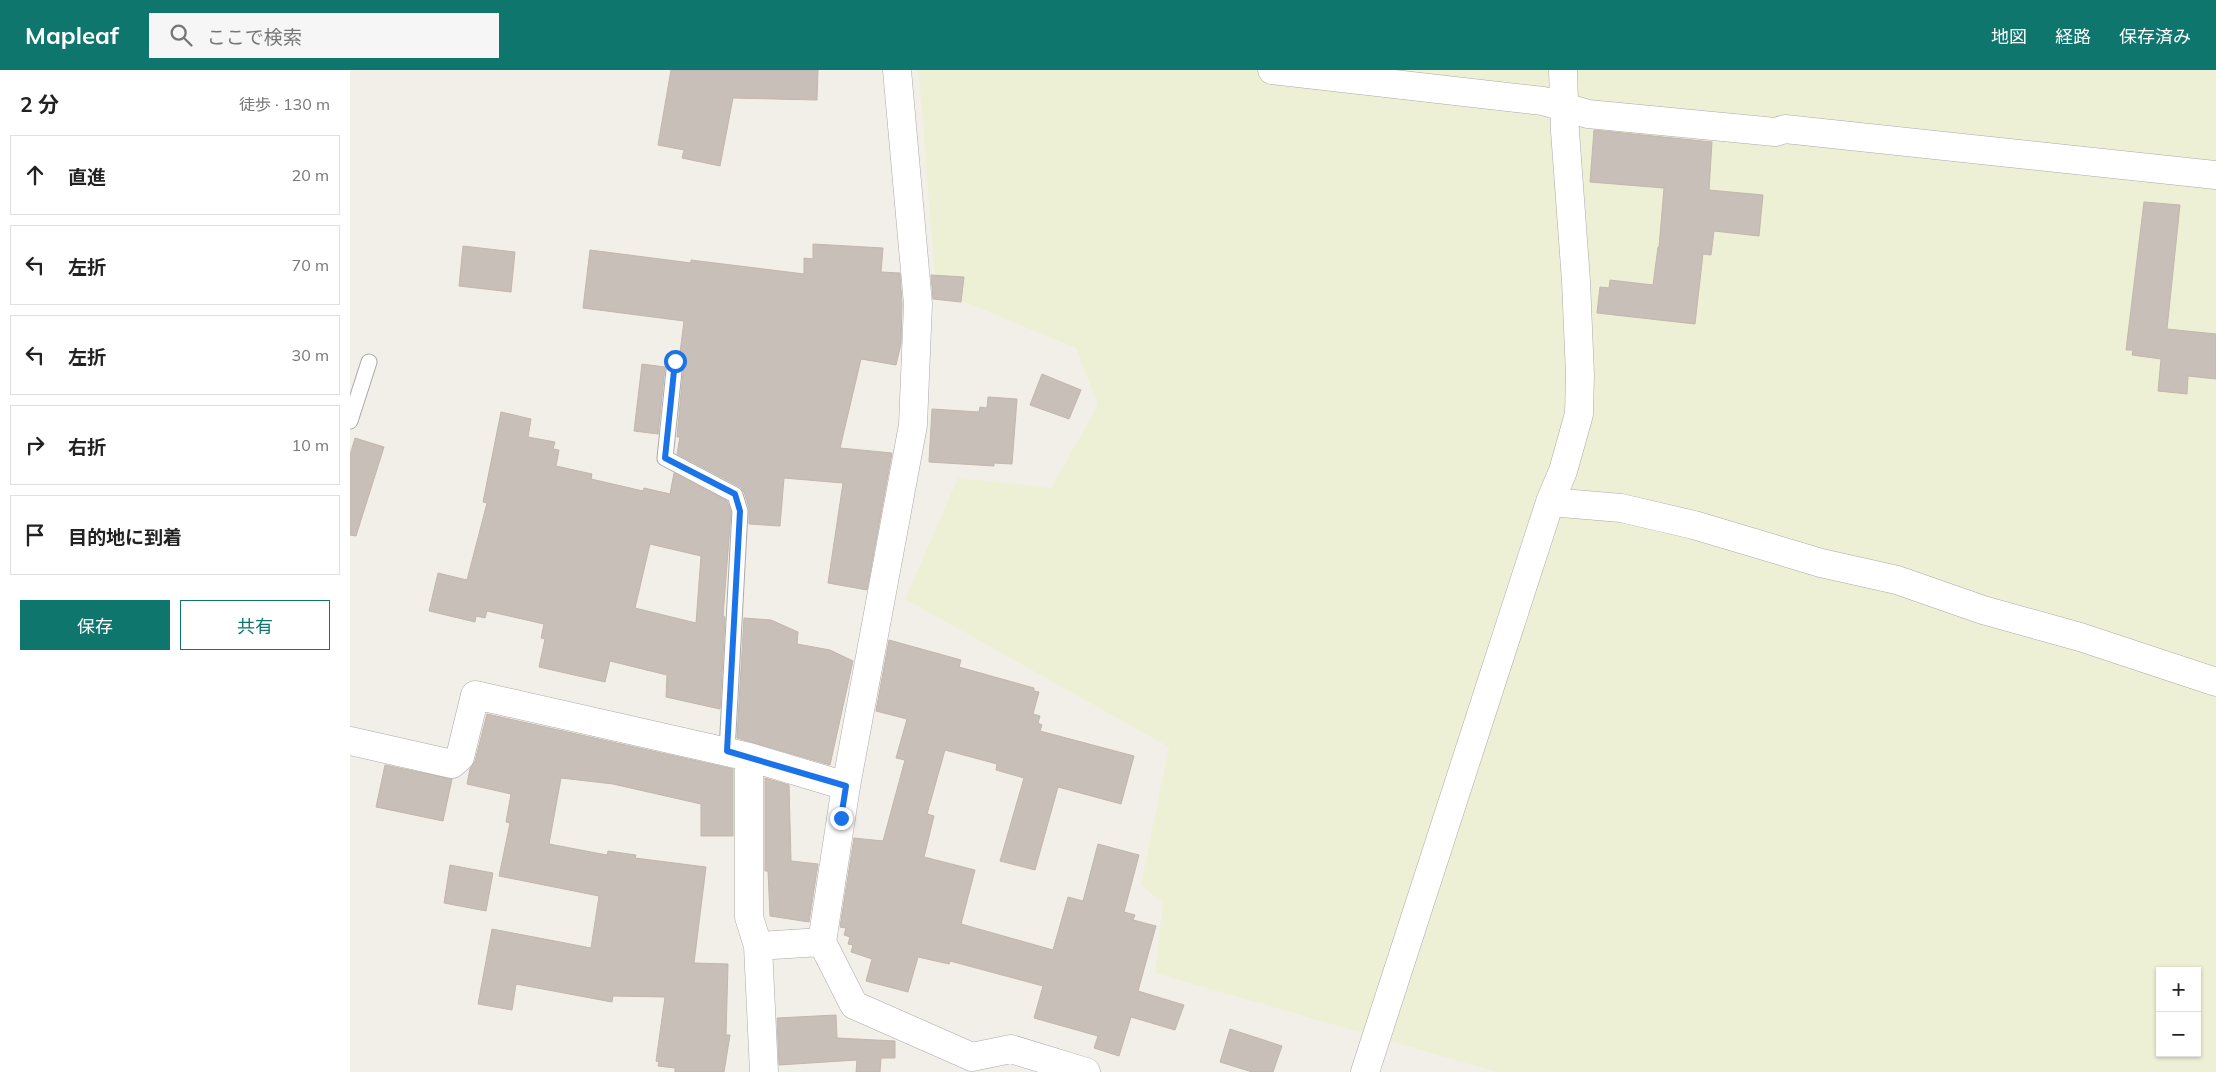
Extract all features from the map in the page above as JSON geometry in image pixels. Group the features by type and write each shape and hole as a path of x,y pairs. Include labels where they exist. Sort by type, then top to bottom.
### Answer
{"street":[{"path":"897,70 918,304 913,425 846,786 822,942 854,1005 971,1064 1011,1049 1086,1072"},
{"path":"1272,70 1543,101 1588,114 1775,132 1785,129 2216,175"},
{"path":"1365,1072 1550,502 1563,470 1579,414 1579,347 1565,131 1563,70"},
{"path":"1550,502 1621,508 1694,525 1821,563 1898,580 1983,610 2080,636 2216,682"},
{"path":"350,741 452,764 460,757 475,695 738,754 846,786"},
{"path":"738,754 749,917 758,946 764,1072"},
{"path":"758,946 822,942"}],"lane":[{"path":"675,361 665,458 735,494 740,511 738,754"},
{"path":"350,421 369,362"}],"green space":[{"path":"917,70 2216,70 2216,1072 1497,1072 1155,973 1163,903 1141,885 1169,747 905,599 958,478 1051,488 1098,405 1076,348 936,290 919,75"}],"building":[{"path":"671,70 818,70 817,100 733,98 720,166 682,158 684,150 658,145"},
{"path":"1594,130 1712,142 1709,190 1763,195 1759,236 1714,231 1711,255 1703,254 1695,324 1597,313 1600,287 1609,288 1610,280 1653,285 1659,247 1664,188 1590,182"},
{"path":"2144,202 2180,205 2167,329 2216,334 2216,379 2188,376 2187,394 2158,391 2161,359 2132,355 2133,350 2126,350"},
{"path":"813,244 883,248 881,272 900,273 902,304 901,344 896,365 861,359 840,448 892,453 867,590 828,583 843,483 784,478 780,526 749,524 749,508 744,492 740,487 677,454 680,437 677,437 684,362 680,353 684,321 583,308 590,250 691,263 691,260 804,274 804,258 813,259"},
{"path":"463,246 515,252 511,292 459,286"},
{"path":"931,275 964,277 961,302 933,299"},
{"path":"642,364 665,367 658,434 634,431"},
{"path":"1042,374 1081,390 1069,419 1030,405"},
{"path":"988,397 1017,399 1012,464 994,463 994,466 929,462 932,409 979,412 980,407 987,408"},
{"path":"501,412 531,419 528,437 555,442 553,449 559,450 556,466 592,474 591,479 643,491 644,488 670,494 674,473 727,501 731,512 723,616 725,617 720,709 666,697 667,675 610,661 605,682 539,667 545,639 541,638 544,624 487,611 485,618 476,616 475,622 429,611 438,573 467,580 487,503 483,502","holes":["650,544 701,556 696,623 635,608"]},
{"path":"355,438 384,447 356,536 350,535 350,455"},
{"path":"744,618 771,620 798,632 797,644 830,650 853,661 830,765 737,738"},
{"path":"889,640 961,660 959,667 1034,688 1034,691 1039,692 1033,714 1040,716 1038,723 1042,725 1040,731 1134,756 1121,804 1058,787 1035,870 1000,861 1024,778 996,770 997,764 945,750 927,814 934,816 924,857 975,870 961,924 1053,950 1068,897 1083,901 1098,844 1139,855 1124,912 1135,915 1133,920 1156,926 1138,991 1184,1005 1175,1030 1131,1017 1119,1056 1094,1048 1098,1036 1034,1018 1043,986 950,961 949,964 918,957 908,992 866,981 872,959 851,952 853,945 848,944 850,937 844,935 846,928 840,927 854,838 883,841 905,760 896,758 907,719 876,711"},
{"path":"487,714 733,769 733,836 701,836 701,804 613,784 561,778 549,844 607,855 608,851 636,855 635,858 706,867 694,963 728,964 726,1035 730,1035 724,1072 675,1072 675,1068 658,1066 659,1062 656,1061 665,997 613,996 612,1002 516,984 512,1010 478,1004 492,929 591,948 599,896 499,876 510,823 506,822 511,794 467,784"},
{"path":"385,765 452,779 443,821 376,807"},
{"path":"765,778 789,785 791,861 818,864 809,922 770,916 768,871 765,871"},
{"path":"450,865 493,873 486,911 444,903"},
{"path":"836,1015 837,1038 895,1041 895,1058 881,1058 880,1072 856,1072 857,1060 779,1065 777,1018"},
{"path":"1230,1029 1282,1046 1273,1072 1252,1072 1220,1062"}],"route":[{"path":"675,361 665,458 735,494 740,511 727,751 846,786 841,818"}]}
